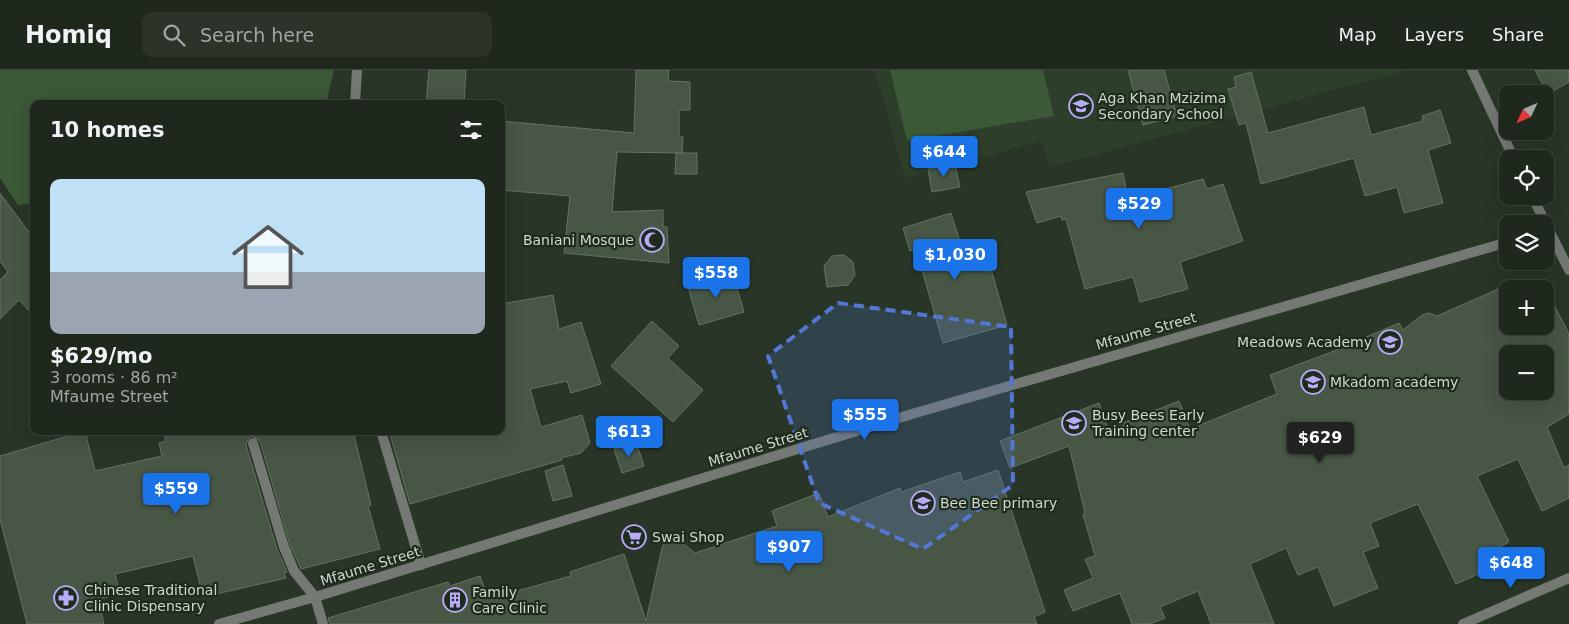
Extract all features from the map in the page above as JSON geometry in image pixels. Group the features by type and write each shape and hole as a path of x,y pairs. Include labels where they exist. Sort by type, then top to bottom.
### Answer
{"street":[{"path":"355,100 357,70"},
{"path":"1472,70 1510,150"},
{"path":"1554,243 1569,270"},
{"name":"Mfaume Street","path":"219,624 421,565 931,408 1499,245"},
{"path":"382,435 421,565"},
{"path":"253,443 284,547 294,571 315,597 323,624"},
{"path":"1463,624 1569,578"}],"highlighted area":[{"path":"838,303 1011,327 1013,485 923,549 819,503 768,356"}],"shaded area":[{"path":"0,70 334,70 327,100 30,100 30,204 18,205 0,178"},
{"name":"Aga Khan Mzizima Secondary School","path":"875,70 1404,71 1050,167 1042,141 905,178"},
{"path":"890,70 1043,70 1054,116 907,141"}],"building":[{"path":"429,70 466,70 464,100 426,100"},
{"path":"636,70 669,70 668,81 690,82 690,110 679,110 679,137 683,137 682,153 617,152 612,212 663,210 663,227 667,227 669,263 564,253 570,196 505,190 505,121 634,133"},
{"path":"1128,70 1164,70 1177,116 1143,125"},
{"path":"1535,70 1569,70 1569,82 1554,91 1554,85 1543,85"},
{"path":"1251,72 1268,133 1364,107 1371,135 1423,121 1422,116 1440,110 1451,143 1428,150 1443,203 1404,213 1397,187 1365,196 1354,158 1261,184 1246,123 1239,125 1228,89 1236,87 1234,77"},
{"path":"676,153 697,153 697,174 675,174"},
{"path":"955,164 960,187 932,192 928,169"},
{"path":"1123,173 1128,199 1203,179 1207,189 1223,184 1243,241 1180,262 1188,289 1140,302 1133,277 1085,289 1066,219 1062,220 1061,216 1037,223 1026,192"},
{"path":"0,193 30,234 30,312 19,300 0,319 0,280 8,272 0,261"},
{"path":"951,213 966,261 987,255 1007,325 943,343 916,249 910,251 903,228"},
{"path":"844,255 853,262 855,275 848,285 827,287 824,266 832,256"},
{"path":"733,274 744,312 699,325 688,287"},
{"path":"1499,289 1499,335 1554,335 1554,305 1569,334 1569,414 1547,427 1564,468 1569,465 1569,498 1542,511 1518,459 1477,476 1509,542 1481,557 1487,570 1456,584 1418,504 1370,523 1379,546 1363,552 1378,588 1334,606 1318,567 1298,575 1286,548 1250,564 1274,624 1211,624 1198,591 1160,607 1165,618 1150,624 1132,624 1120,593 1073,611 1064,590 1093,578 1085,559 1095,556 1083,514 1085,513 1069,446 1010,468 1000,441 1099,403 1108,429 1179,401 1190,429 1277,394 1270,375 1329,353 1399,323 1403,330 1422,315 1429,313 1437,316"},
{"path":"553,295 559,329 581,322 601,384 571,393 567,381 530,389 541,427 582,415 590,443 581,453 561,458 562,460 410,504 390,435 505,435 505,303"},
{"path":"652,321 679,346 668,358 703,390 673,422 611,366"},
{"path":"71,435 86,435 95,471 162,456 159,443 166,441 164,435 354,435 371,505 368,506 380,549 301,569 290,545 260,441 252,436 248,439 246,445 277,549 287,572 284,573 286,578 203,597 193,556 115,574 120,593 98,600 104,624 27,624 0,519 0,456"},
{"path":"636,442 644,466 622,473 614,449"},
{"path":"563,465 572,496 553,501 545,471"},
{"path":"998,470 1045,612 1034,617 1037,624 330,624 328,618 448,582 450,586 480,576 488,599 571,576 570,572 624,554 646,621 662,548 666,539 681,542 695,553 777,526 772,511 819,493 828,517 900,488 901,492 960,472 963,482"}],"place":[{"name":"Aga Khan Mzizima Secondary School","path":"1081,106"},
{"name":"Baniani Mosque","path":"652,240"},
{"name":"Meadows Academy","path":"1390,342"},
{"name":"Mkadom academy","path":"1313,382"},
{"name":"Busy Bees Early Training center","path":"1074,423"},
{"name":"Bee Bee primary","path":"923,503"},
{"name":"Swai Shop","path":"634,537"},
{"name":"Chinese Traditional Clinic Dispensary","path":"66,598"},
{"name":"Family Care Clinic","path":"455,600"}]}
